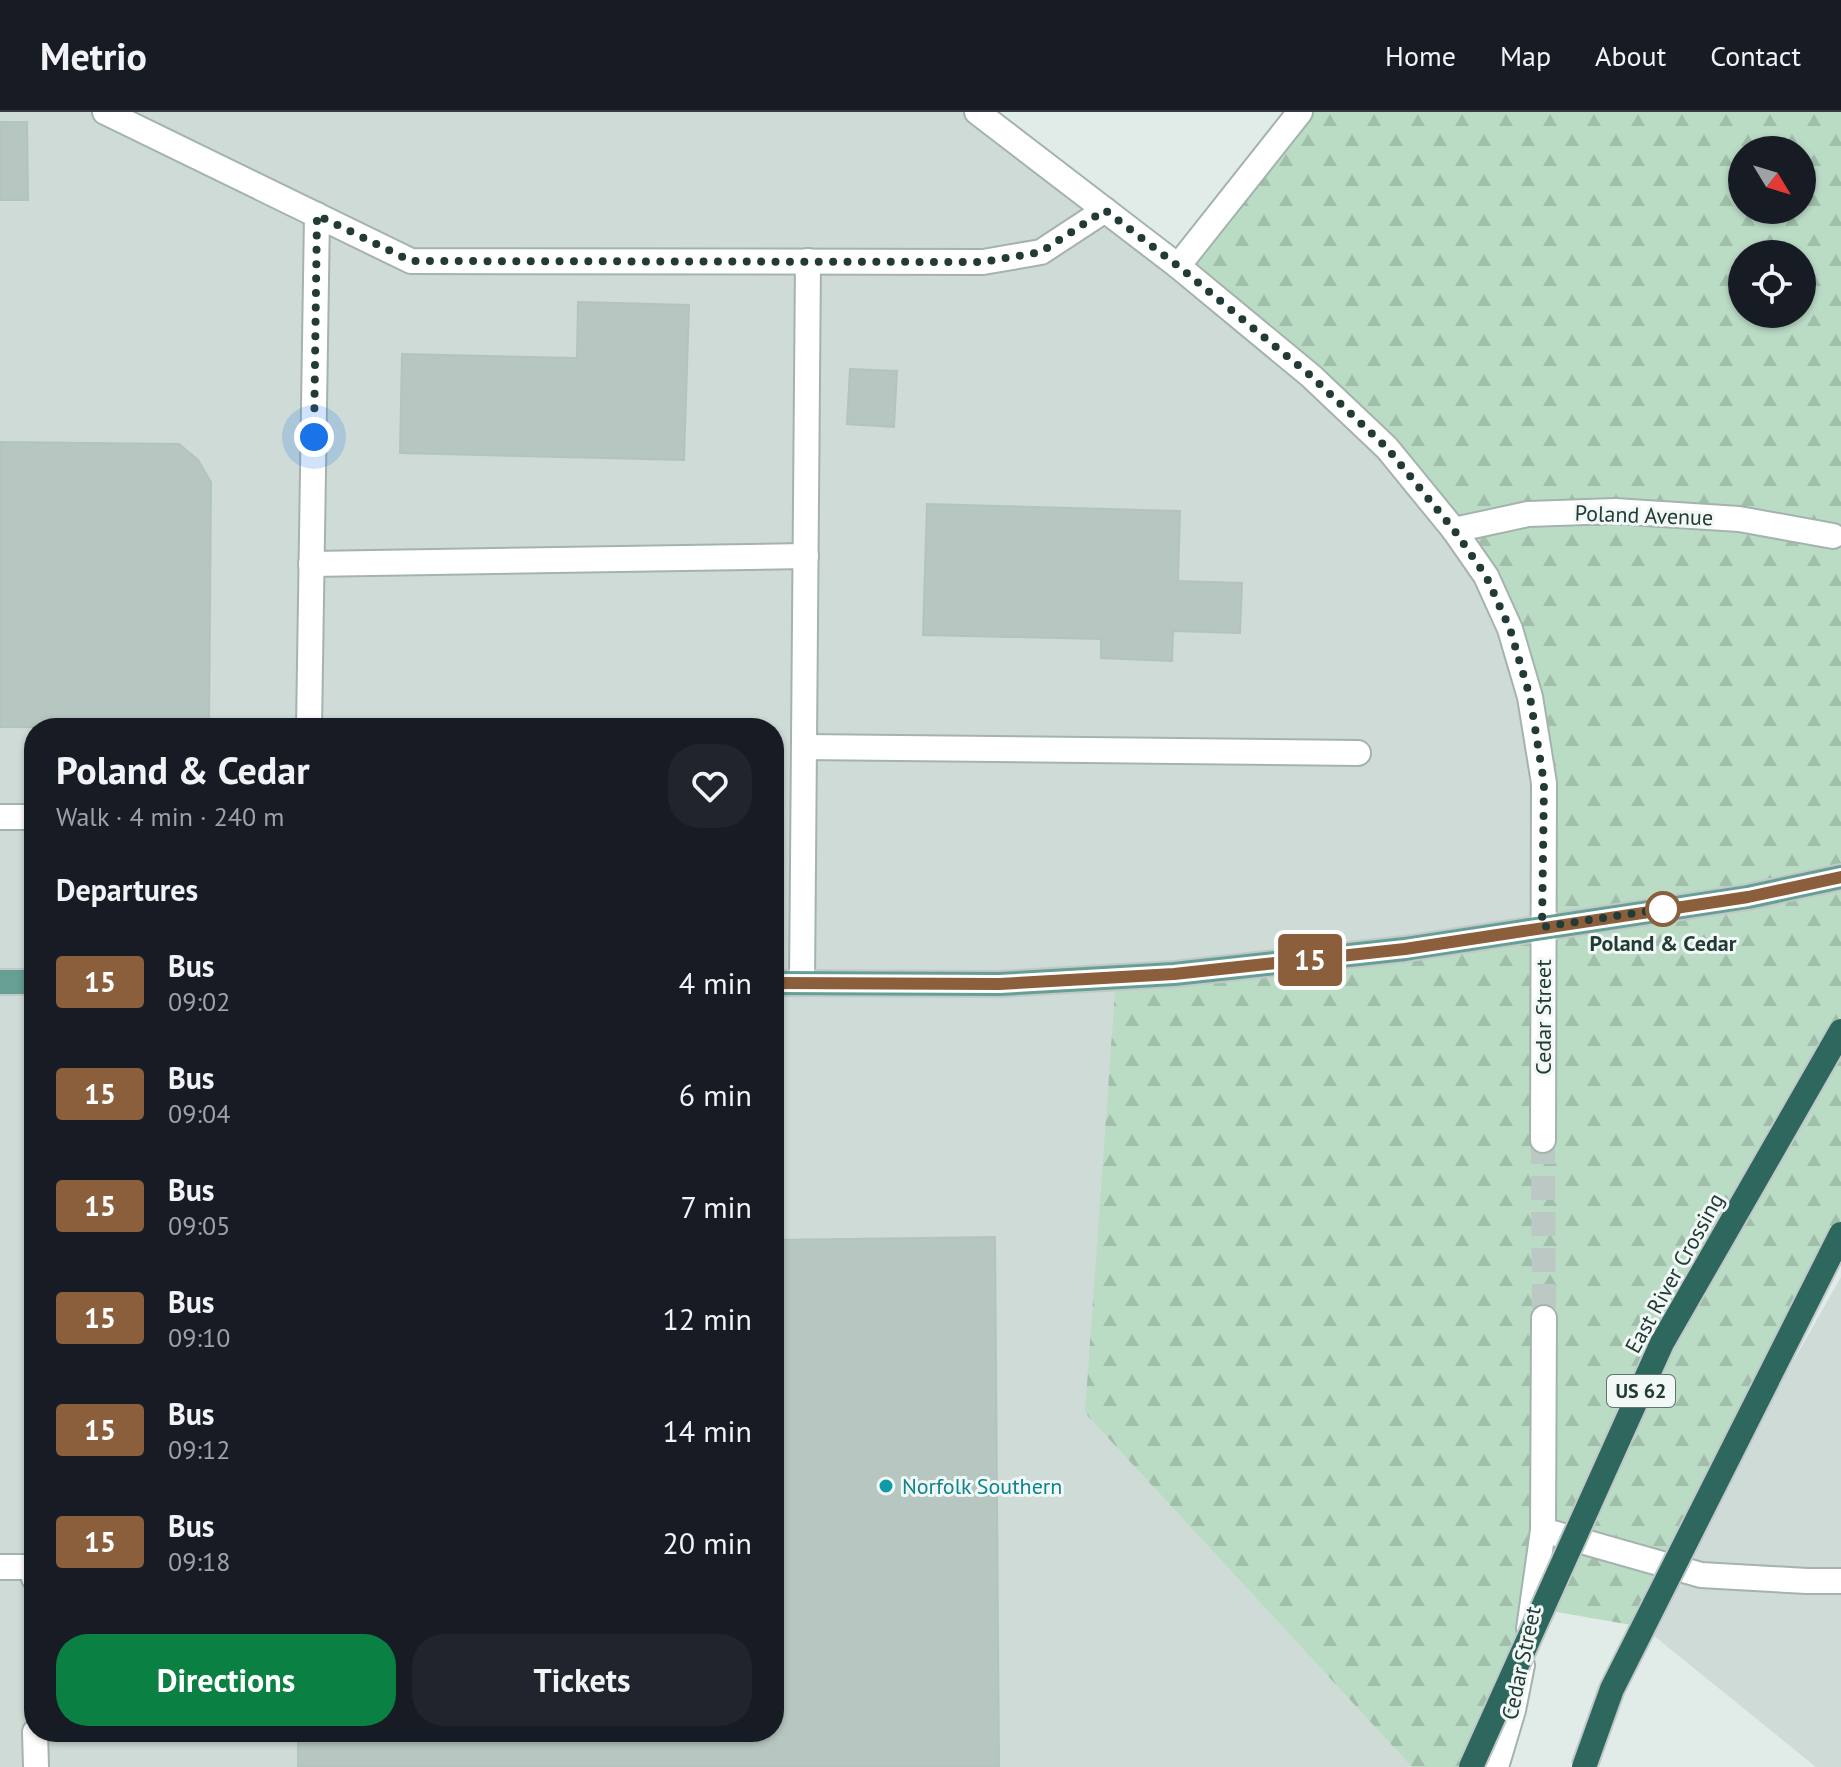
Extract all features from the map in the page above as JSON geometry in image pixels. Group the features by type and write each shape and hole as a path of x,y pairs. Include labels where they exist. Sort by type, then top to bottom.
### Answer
{"highway":[{"name":"East River Crossing","path":"1471,1767 1662,1343 1841,1031"},
{"path":"1584,1767 1612,1689 1841,1234"}],"main road":[{"path":"784,983 999,984 1174,974 1405,949 1748,897 1841,877"},
{"path":"0,982 24,982"}],"street":[{"path":"105,112 411,261 983,262 1041,252 1105,210"},
{"name":"Cedar Street","path":"977,112 1178,266 1311,376 1387,448 1454,530 1486,576 1510,629 1530,697 1544,783 1543,1140"},
{"path":"1178,266 1300,112"},
{"path":"309,718 317,215"},
{"path":"802,983 808,261"},
{"name":"Poland Avenue","path":"1454,530 1528,514 1615,511 1739,519 1833,536"},
{"path":"311,564 806,556"},
{"path":"804,747 1358,753"},
{"path":"0,817 24,817"},
{"name":"Cedar Street","path":"1496,1767 1513,1710 1534,1608 1543,1530 1544,1318"},
{"path":"1543,1530 1701,1575 1841,1581"},
{"path":"0,1567 24,1567"},
{"path":"35,1742 36,1767"}],"shaded area":[{"path":"0,112 977,112 1311,376 1454,530 1530,697 1542,927 1085,1413 1412,1767 0,1767"},
{"path":"1841,1277 1841,1767 1816,1767 1643,1627"}],"green space":[{"path":"1300,112 1841,112 1841,1234 1643,1627 1534,1608 1496,1767 1412,1767 1085,1413 1116,977 1542,927 1543,806 1510,629 1387,448 1178,266"}],"building":[{"path":"0,122 27,122 28,200 0,200"},
{"path":"578,302 689,305 684,460 400,453 402,354 577,358"},
{"path":"850,369 897,371 894,427 847,424"},
{"path":"0,442 179,444 198,460 211,482 209,718 24,718 24,727 0,727"},
{"path":"927,504 1180,511 1178,581 1242,583 1240,633 1173,631 1172,661 1101,658 1101,639 923,635"},
{"name":"Norfolk Southern","path":"995,1237 999,1767 298,1767 298,1742 784,1742 784,1240"}],"tunnel":[{"path":"1543,1140 1544,1318"}],"bus line":[{"name":"15","path":"784,983 999,984 1174,974 1405,949 1748,897 1841,877"}],"place":[{"name":"Poland & Cedar","path":"1663,909"},
{"name":"Norfolk Southern","path":"886,1486"}],"route":[{"path":"314,437 317,215 411,261 983,262 1041,252 1105,210 1311,376 1387,448 1454,530 1486,576 1510,629 1530,697 1544,783 1542,927 1663,909"}]}
